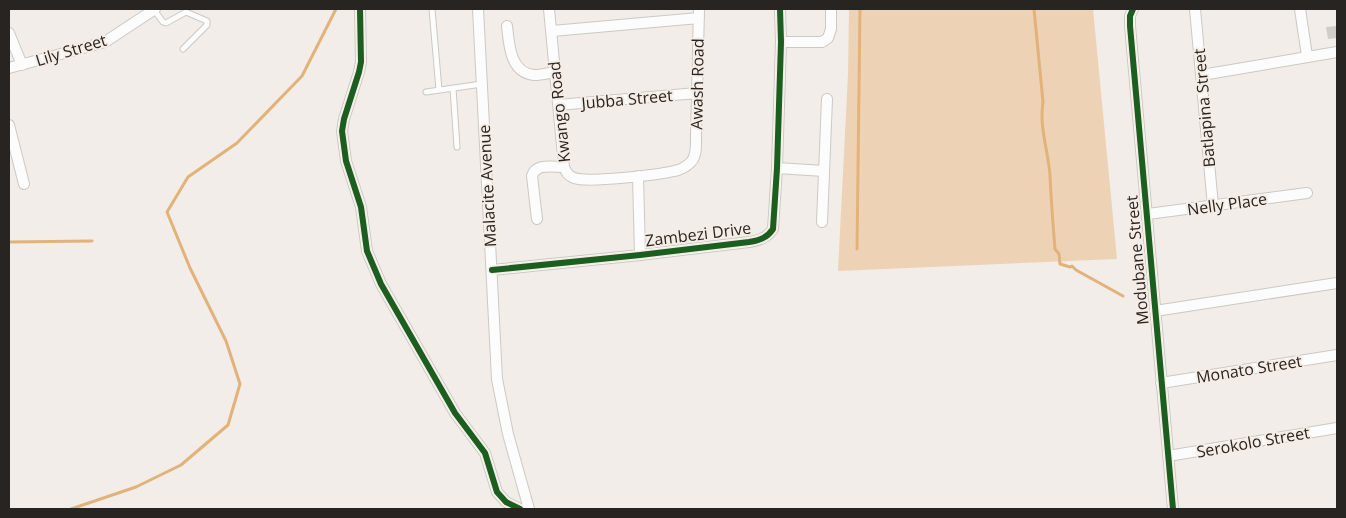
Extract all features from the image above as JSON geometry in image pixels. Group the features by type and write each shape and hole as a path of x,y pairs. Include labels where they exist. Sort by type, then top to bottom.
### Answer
{"street":[{"name":"Lily Street","path":"9,68 105,42 154,9"},
{"path":"360,9 361,62 342,131 346,161 360,207 367,251 381,284 455,413 484,453 497,492 506,502 520,509"},
{"name":"Malacite Avenue","path":"478,9 492,270 494,352 500,401 529,509"},
{"name":"Kwango Road","path":"549,9 564,167 567,174 585,180 638,176 675,171 687,165 693,159"},
{"name":"Zambezi Drive","path":"492,270 749,242 768,236 773,229 777,168 781,42 780,9"},
{"path":"781,42 822,42 828,38 832,29 832,9"},
{"name":"Modubane Street","path":"1133,9 1130,16 1130,26 1173,509"},
{"name":"Batlapina Street","path":"1195,9 1213,206"},
{"path":"1300,9 1306,56"},
{"path":"552,31 699,13"},
{"name":"Awash Road","path":"693,159 696,136 699,13"},
{"path":"507,26 511,56 522,69 535,75 554,72"},
{"path":"9,33 22,65"},
{"path":"1202,75 1337,52"},
{"name":"Jubba Street","path":"558,106 697,93"},
{"path":"822,222 828,99"},
{"path":"9,125 24,184"},
{"path":"537,219 532,176 534,170 538,167 564,167"},
{"path":"777,168 824,171"},
{"path":"638,176 640,255"},
{"name":"Nelly Place","path":"1148,214 1307,193"},
{"name":"Modubane Street","path":"1155,311 1337,283"},
{"name":"Monato Street","path":"1161,383 1337,355"},
{"name":"Serokolo Street","path":"1168,456 1337,428"}],"lane":[{"path":"154,9 166,24 186,12 207,21 207,25 183,49"},
{"path":"432,9 438,90"},
{"path":"426,92 482,84"},
{"path":"453,88 458,147"}],"shaded area":[{"path":"849,9 1093,9 1117,259 838,271 848,74"}],"building":[{"path":"1337,26 1337,38 1328,39 1326,27"}],"waterway":[{"path":"71,509 136,487 181,465 228,425 240,384 226,341 190,268 167,212 188,177 237,143 302,76 336,9"},
{"path":"857,249 860,9"},
{"path":"1034,9 1043,102 1042,120 1050,175 1055,249 1059,254 1060,264 1072,266 1123,296"},
{"path":"9,242 92,241"}],"cycle path":[{"path":"360,9 361,62 342,131 346,161 361,207 367,251 381,284 455,413 485,453 497,492 506,502 520,509"},
{"path":"492,270 749,242 766,237 773,229 777,168 781,42 780,9"},
{"path":"1133,9 1130,16 1130,26 1173,509"}]}
